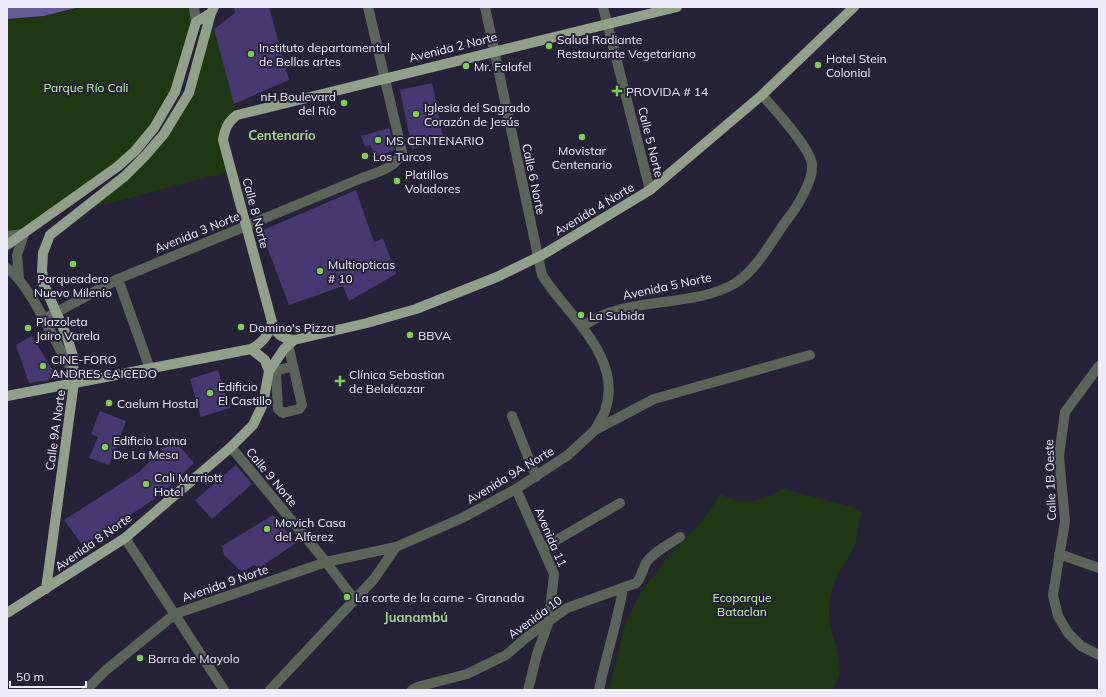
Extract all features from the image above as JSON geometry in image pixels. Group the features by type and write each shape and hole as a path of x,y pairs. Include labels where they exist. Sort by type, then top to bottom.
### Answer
{"main road":[{"name":"Avenida 2 Norte","path":"237,114 494,50 677,7"},
{"name":"Avenida 4 Norte","path":"291,342 416,309 497,277 538,258 650,190 762,95 854,7"},
{"path":"7,245 93,185 135,151 165,111 177,88 196,22 212,10"},
{"name":"Calle 9A Norte","path":"46,589 74,382 74,370 73,356 67,337 44,285 42,271 43,253 50,235 125,176 164,134 187,97 212,10"},
{"name":"Calle 8 Norte","path":"237,114 226,127 223,140 272,322 280,335 291,342"},
{"path":"93,185 144,157"},
{"path":"7,396 251,349 263,341 272,322"},
{"name":"Avenida 8 Norte","path":"7,613 125,538 231,447 253,425 263,404 268,372 280,354 291,342"},
{"path":"251,349 265,360 268,372"}],"street":[{"path":"194,7 196,22"},
{"path":"368,7 385,78"},
{"name":"Calle 6 Norte","path":"485,7 542,275 551,289 583,326 605,367 607,379 607,401 604,412 595,430"},
{"name":"Calle 5 Norte","path":"603,7 650,190"},
{"name":"Avenida 3 Norte","path":"44,320 118,279 393,165 399,160 402,152 385,78"},
{"name":"Avenida 5 Norte","path":"583,326 594,318 611,311 707,294 734,284 750,271 798,206 807,185 812,164 806,149 762,95"},
{"path":"7,236 24,234 17,255 19,279"},
{"path":"7,268 19,279 71,368 86,381"},
{"path":"118,279 150,369"},
{"path":"291,342 293,366 302,407 283,413 280,412 277,389 277,372 293,366"},
{"name":"Avenida 9A Norte","path":"396,547 462,518 516,489 580,446 595,430 654,399 810,355"},
{"name":"Calle 1B Oeste","path":"1099,366 1077,392 1065,412 1061,432 1059,456 1065,521 1053,595 1058,616 1068,633 1081,646 1099,655"},
{"path":"67,385 71,368"},
{"path":"265,391 277,389"},
{"path":"512,416 536,477"},
{"name":"Calle 9 Norte","path":"231,447 326,562 354,599"},
{"name":"Avenida 11","path":"516,489 554,574 549,621 537,654 528,690"},
{"path":"543,548 620,503"},
{"name":"Avenida 10","path":"412,690 417,687 467,674 506,655 567,608 623,589 636,583 640,578 646,563 680,537"},
{"path":"125,538 224,690"},
{"path":"270,690 374,579 396,547"},
{"name":"Avenida 9 Norte","path":"86,690 106,670 175,614 326,562 396,547"},
{"path":"1059,554 1099,568"},
{"path":"599,690 607,652 617,622 623,589"}],"green space":[{"name":"Parque Río Cali","path":"80,7 194,7 196,22 177,88 135,151 7,245 7,19 43,16"},
{"path":"211,13 237,115 226,127 231,171 77,212 144,157 187,97"},
{"name":"Ecoparque Bataclan","path":"784,489 856,508 863,513 860,517 854,547 836,578 830,598 830,623 838,652 839,662 837,681 831,690 609,690 624,627 639,595 670,554 699,525 721,494 738,501 753,501"}],"shaded area":[{"path":"7,7 80,7 43,16 7,19"}],"building":[{"name":"Instituto departamental de Bellas artes","path":"234,7 269,7 289,80 234,104 214,29 235,13"},
{"path":"432,83 444,142 412,149 400,90"},
{"name":"MS CENTENARIO","path":"389,128 395,150 374,157 371,145 365,146 361,136"},
{"path":"356,190 374,242 383,238 396,274 349,301 343,286 289,305 261,231"},
{"path":"32,336 58,379 29,383 16,345"},
{"name":"Edificio El Castillo","path":"218,370 230,408 201,417 190,379"},
{"name":"Edificio Loma De La Mesa","path":"100,411 126,421 109,465 89,458 98,437 91,434"},
{"name":"Cali Marriott Hotel","path":"173,439 194,463 159,496 83,546 64,520 139,472"},
{"path":"236,465 252,484 212,519 195,500"},
{"name":"Movich Casa del Alferez","path":"273,515 296,543 259,568 254,565 242,572 224,555 222,546"}],"place":[{"name":"Salud Radiante Restaurante Vegetariano","path":"549,46"},
{"name":"Instituto departamental de Bellas artes","path":"251,54"},
{"name":"Hotel Stein Colonial","path":"818,65"},
{"name":"Mr. Falafel","path":"466,66"},
{"name":"PROVIDA # 14","path":"617,91"},
{"name":"nH Boulevard del Río","path":"344,103"},
{"name":"Iglesia del Sagrado Corazón de Jesús","path":"416,114"},
{"name":"Movistar Centenario","path":"582,137"},
{"name":"MS CENTENARIO","path":"378,140"},
{"name":"Los Turcos","path":"365,156"},
{"name":"Platillos Voladores","path":"397,181"},
{"name":"Parqueadero Nuevo Milenio","path":"73,264"},
{"name":"Multiopticas # 10","path":"320,271"},
{"name":"La Subida","path":"581,315"},
{"name":"Domino's Pizza","path":"241,327"},
{"name":"Plazoleta Jairo Varela","path":"28,328"},
{"name":"BBVA","path":"410,335"},
{"name":"CINE-FORO ANDRES CAICEDO","path":"43,366"},
{"name":"Clínica Sebastian de Belalcazar","path":"340,381"},
{"name":"Edificio El Castillo","path":"210,393"},
{"name":"Caelum Hostal","path":"109,403"},
{"name":"Edificio Loma De La Mesa","path":"105,447"},
{"name":"Cali Marriott Hotel","path":"146,484"},
{"name":"Movich Casa del Alferez","path":"267,529"},
{"name":"La corte de la carne - Granada","path":"347,597"},
{"name":"Barra de Mayolo","path":"140,658"}],"district":[{"name":"Centenario","path":"282,135"},
{"name":"Juanambú","path":"416,617"}]}
